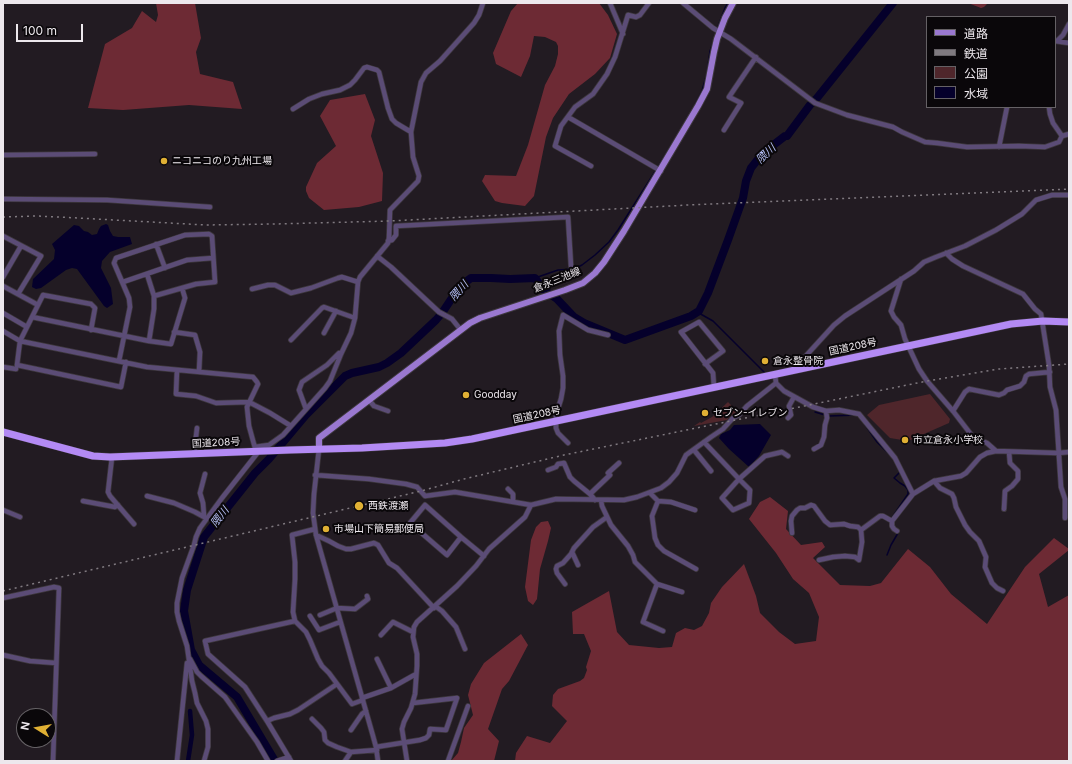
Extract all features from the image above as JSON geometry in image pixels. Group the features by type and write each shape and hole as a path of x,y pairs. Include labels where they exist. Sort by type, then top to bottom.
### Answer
{"highway":[{"name":"国道208号","path":"3,432 92,456 112,457 445,443 472,439 1011,324 1043,321 1069,322"}],"main road":[{"name":"倉永三池線","path":"319,449 320,438 460,329 480,318 566,290 583,282 595,273 604,262 661,171 707,89 714,52 720,32 733,3"}],"street":[{"path":"204,761 208,747 208,729 206,721 197,703 187,646 177,612 177,603 182,578 196,537 205,517 258,450 269,445 283,435 330,381 351,333 355,318 358,282 360,277 388,243 391,216 390,210 418,181 413,157 411,132 419,89 423,77 440,61 474,23 483,3"},
{"path":"610,3 623,34"},
{"path":"590,166 555,146 561,126 575,107 593,94 601,84 611,67 628,15 640,15 649,3"},
{"path":"682,3 815,103 893,127 925,142 937,142 967,147 1045,147 1059,142 1062,136 1069,134"},
{"path":"1056,41 1063,34 1069,24"},
{"path":"1056,41 1069,43"},
{"path":"724,130 741,103 729,97 756,58"},
{"path":"294,109 298,105 315,96 340,90 350,85 364,68 367,67 379,72 392,119 411,132"},
{"path":"999,147 1007,108"},
{"path":"1049,108 1053,123 1062,136"},
{"path":"568,117 661,171"},
{"path":"3,155 95,154"},
{"path":"793,370 832,327 845,316 914,271 924,262 965,246 1013,221 1036,200 1052,195 1069,196"},
{"path":"3,199 107,200 210,207"},
{"path":"388,241 392,240 396,235 396,226 568,217 571,266"},
{"path":"119,361 130,308 129,298 114,263 116,258 185,235 209,234 212,236 215,282 196,284 154,296"},
{"path":"3,236 41,256 18,294"},
{"path":"156,244 164,268"},
{"path":"3,277 22,246"},
{"path":"946,253 963,266 1023,294 1041,314 1050,372 1050,387 1056,410 1061,487 1065,499 1064,518"},
{"path":"377,256 391,267 439,312 452,319 460,329"},
{"path":"123,282 187,260 213,258"},
{"path":"146,274 154,296 154,309 149,341"},
{"path":"252,289 275,285 291,293 311,288 342,277 358,282"},
{"path":"900,279 891,311 901,325 902,333 908,346 927,381 973,437 986,443 996,451"},
{"path":"3,286 38,305"},
{"path":"32,317 91,330 171,344 185,298 182,288"},
{"path":"91,330 95,308 91,304 43,295 20,341 17,365 121,387 126,362"},
{"path":"291,340 324,307 355,318"},
{"path":"324,332 336,311"},
{"path":"3,313 27,327"},
{"path":"568,443 558,433 556,428 556,421 562,399 563,388 560,355 560,331 563,315 588,330 608,335"},
{"path":"705,364 723,351 699,322 681,332 705,364 712,373 714,387"},
{"path":"3,331 20,341 147,367 253,377 258,384 247,407 249,426 258,450"},
{"path":"174,332 195,335 200,352 199,372"},
{"path":"306,409 298,390 302,382 327,365 339,353 341,354"},
{"path":"3,367 16,369"},
{"path":"177,370 176,394 196,396 216,403 249,402 291,426"},
{"path":"953,411 965,392 969,389 999,395 1004,394 1008,390 1020,386 1029,374 1050,372"},
{"path":"769,375 784,391 813,407 826,411 839,410 859,414 894,458 913,494"},
{"path":"316,475 369,479 406,484 417,487 425,496 455,492 531,506 556,499 624,500 650,493 669,482 677,473 686,455 723,430 733,418 739,415 747,406 776,383"},
{"path":"788,418 790,415 789,406 794,397"},
{"path":"369,400 374,406 388,412"},
{"path":"814,449 821,445 824,436 827,418 826,411"},
{"path":"194,454 197,428"},
{"path":"704,442 739,479 750,490 749,503 733,510 722,498 739,479 765,456 782,452 788,456"},
{"path":"319,449 313,512 316,535 366,711 378,761"},
{"path":"694,450 711,471"},
{"path":"897,531 892,526 892,521 913,494 934,481 961,476 966,473 980,457 987,453 996,451 1069,452"},
{"path":"1004,509 1005,491 1018,480 1018,471 1010,463 1009,452"},
{"path":"112,457 108,492 134,524"},
{"path":"548,470 556,468 558,464 564,463 574,482 590,494 595,500"},
{"path":"590,494 610,475 608,473 619,463"},
{"path":"205,474 200,493 205,517"},
{"path":"934,481 940,488 952,494 956,507 965,525 979,540 986,556 985,567 992,583 1002,591"},
{"path":"508,489 513,494 513,502"},
{"path":"650,493 658,501 670,502 695,510"},
{"path":"147,496 174,503 205,517"},
{"path":"601,500 602,506 611,525 628,546 635,562 657,584 682,592"},
{"path":"83,501 115,508 118,505"},
{"path":"658,501 652,516 655,538 658,545 664,551 696,569"},
{"path":"792,533 792,516 800,508 805,508 811,504 830,525 844,524 858,527 861,530"},
{"path":"461,537 447,555 410,523 425,506 484,556"},
{"path":"407,761 402,729 413,703 415,694 417,654 413,632 417,622 457,586 476,566 489,549 525,517 531,506"},
{"path":"3,510 20,517"},
{"path":"861,530 880,516 892,521"},
{"path":"565,584 557,573 557,566 563,563 593,527 607,517"},
{"path":"315,529 292,535 295,568 292,612 295,621 306,632 322,666 352,704 391,688 416,674"},
{"path":"819,560 845,556 855,557 858,562 862,542 861,530"},
{"path":"316,535 338,546 351,549 374,543 378,544 389,563 397,568 435,607 445,614 456,627 465,649"},
{"path":"572,552 578,565"},
{"path":"657,584 643,622 663,631"},
{"path":"3,598 54,587 59,588 53,761"},
{"path":"320,614 336,608 355,609 368,599 367,596"},
{"path":"310,616 319,630 340,622"},
{"path":"277,761 290,759 245,687 208,654 205,641 295,621"},
{"path":"381,635 393,622 413,632"},
{"path":"3,655 30,662 56,663"},
{"path":"178,761 188,655"},
{"path":"188,655 197,672 225,697 257,742 268,761"},
{"path":"377,659 391,688"},
{"path":"267,721 298,710 337,684"},
{"path":"312,719 324,732 325,740 328,743 337,748 351,752 420,740 426,738 430,729 446,730 457,698 413,703"},
{"path":"448,761 468,706"},
{"path":"351,730 362,714 366,711"},
{"path":"346,761 351,752"}],"green space":[{"name":"市立倉永小学校","path":"930,394 950,419 949,423 908,441 890,438 867,415 879,405"},
{"path":"728,402 738,412 729,417 727,420 694,426 712,417"}],"shaded area":[{"path":"156,3 195,3 201,38 196,52 200,74 233,82 242,109 189,105 123,110 88,108 105,44 132,28 142,11 156,22 158,15"},
{"path":"518,3 599,3 608,15 617,34 610,58 595,74 569,94 553,118 546,137 534,196 525,206 495,201 482,181 485,175 516,176 528,145 545,85 555,66 558,54 558,46 556,42 545,37 534,36 530,56 521,77 496,64 493,53 511,11"},
{"path":"968,3 988,3 981,8"},
{"path":"365,94 375,120 371,136 383,173 382,201 359,207 324,210 309,198 306,191 306,187 317,163 336,146 320,116 330,100"},
{"path":"770,497 788,511 786,529 801,545 822,542 825,547 813,558 840,585 870,586 881,583 908,549 930,567 951,594 987,624 1025,567 1054,538 1069,549 1039,574 1048,607 1069,595 1069,761 515,761 516,753 527,736 550,743 567,721 552,706 553,695 558,689 580,681 584,678 591,651 584,634 573,634 572,612 609,591 617,632 629,645 659,648 672,647 676,633 685,628 694,630 702,626 709,613 711,603 722,587 744,564 756,596 760,613 779,632 795,644 816,641 819,617 809,593 793,579 776,553 749,519 760,502"},
{"path":"548,521 551,528 540,569 537,599 533,605 528,601 525,587 531,540 536,527 541,522"},
{"path":"521,634 528,645 509,681 502,689 488,729 499,741 494,761 451,761 458,753 464,728 473,715 468,695 471,684 484,663"}],"water":[{"path":"106,224 108,225 113,236 130,237 132,244 110,252 102,261 101,268 111,288 113,304 107,308 104,306 77,269 72,268 66,270 41,288 36,289 32,287 33,279 54,259 55,250 52,244 74,225 79,226 84,231 92,235 97,234 101,226"},
{"path":"760,424 771,435 759,456 749,467 719,438 721,434 730,430 734,425"}],"waterway":[{"path":"717,29 728,3"},
{"name":"隈川","path":"275,761 237,697 199,665 191,650 184,611 187,590 204,537 255,473 269,459 306,415 345,376 379,367 401,353 436,320 454,295 471,278 535,278 544,290 557,299 574,317 584,323 625,340 691,316 699,311 708,293 728,240 743,198 746,181 751,168 763,153 787,136 810,105 893,3"},
{"path":"695,105 702,91 707,73 710,51 714,40"},
{"path":"658,167 680,131"},
{"path":"535,278 558,270 574,269 595,255 609,242 618,230 656,170"},
{"path":"697,312 713,321 764,372"},
{"path":"815,412 825,415"},
{"path":"829,416 857,415"},
{"path":"861,419 877,442 890,455"},
{"path":"891,519 908,494 908,490 905,486 894,478 899,473"},
{"path":"887,555 898,533 896,532"},
{"path":"188,761 192,735 190,711"}],"railway":[{"path":"3,217 37,216 206,225 390,221 688,205 1069,189"},
{"path":"3,591 421,491 564,455 927,381 999,369 1069,364"}],"place":[{"name":"ニコニコのり九州工場","path":"164,161"},
{"name":"倉永整骨院","path":"765,361"},
{"name":"Goodday","path":"466,395"},
{"name":"セブン-イレブン","path":"705,413"},
{"name":"市立倉永小学校","path":"905,440"},
{"name":"西鉄渡瀬","path":"359,506"},
{"name":"市場山下簡易郵便局","path":"326,529"}]}
